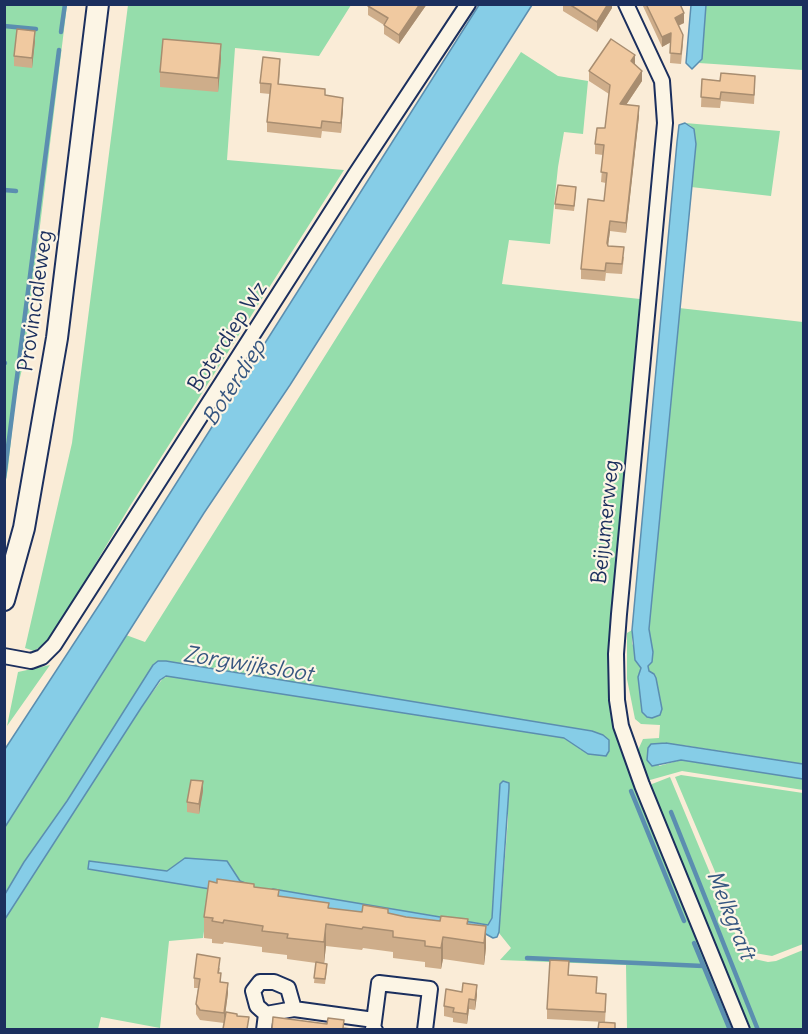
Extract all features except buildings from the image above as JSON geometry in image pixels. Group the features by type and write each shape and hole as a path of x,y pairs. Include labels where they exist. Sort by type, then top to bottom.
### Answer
{"main road":[{"name":"Provincialeweg","path":"4,600 24,528 57,338 98,4"}],"street":[{"name":"Boterdiep Wz","path":"4,656 31,661 42,657 54,645 468,4"},
{"name":"Beijumerweg","path":"626,4 662,81 665,123 619,614 616,654 617,700 621,726 642,785 742,1029"},
{"path":"266,1014 257,1006 253,991 260,982 274,982 288,988 294,1009"},
{"path":"266,1014 294,1009 374,1025 379,983 430,989 425,1029"},
{"path":"264,1029 266,1014"}],"green space":[{"path":"5,5 67,5 23,365 16,394 5,486"},
{"path":"128,5 351,5 319,56 235,48 227,160 344,170 130,506 49,641 34,651 25,648 72,443"},
{"path":"706,5 803,5 803,70 699,63 702,59"},
{"path":"521,52 558,76 588,81 583,134 564,132 550,244 509,240 502,284 640,299 609,675 611,717 732,1029 627,1029 626,965 500,960 511,948 499,933 508,819 508,783 500,784 492,918 489,925 273,889 267,898 240,881 185,858 168,871 90,861 88,869 210,889 203,938 169,941 160,1028 101,1017 98,1029 5,1029 5,919 141,708 163,678 170,676 564,738 572,741 581,750 603,735 592,731 166,661 153,665 5,894 5,827 126,635 145,642 379,270"},
{"path":"685,123 780,131 771,196 691,187 696,144 691,126"},
{"path":"679,308 803,322 803,764 682,745 651,744 659,766 681,760 803,779 803,790 682,771 650,780 646,779 638,750 643,739 659,738 660,725 641,724 635,719 627,679 627,633 632,630 632,643 641,667 640,675 649,673 648,666 653,652 649,629"},
{"path":"50,665 7,726 18,672"},
{"path":"681,775 803,793 803,944 772,956 749,952 675,777"},
{"path":"670,777 745,957 768,962 803,950 803,1029 751,1029 650,789 652,784"}],"water":[{"path":"479,5 532,5 290,385 204,513 5,827 5,749 103,599"},
{"path":"691,5 706,5 702,59 692,69 686,63"},
{"path":"685,123 694,129 696,144 649,629 653,652 652,662 648,666 649,671 656,678 662,709 660,715 652,718 642,712 638,677 641,668 635,660 632,630 677,142 679,125"},
{"path":"158,661 592,731 609,740 609,751 606,756 588,754 564,738 166,676 160,680 141,708 5,919 5,894 153,665"},
{"path":"666,743 803,764 803,779 681,760 652,766 647,760 648,748 651,744"},
{"path":"503,781 509,783 509,788 497,937 493,938 484,933 268,899 269,891 273,889 488,925 492,918 500,784"},
{"path":"185,858 227,861 240,881 248,884 210,889 88,869 89,861 167,871"}],"waterway":[{"path":"61,32 65,4"},
{"path":"4,26 36,29"},
{"path":"4,478 59,50"},
{"path":"4,190 16,191"},
{"path":"631,791 684,921"},
{"name":"Melkgraft","path":"671,812 758,1030"},
{"path":"694,943 730,1030"},
{"path":"527,958 703,966"}],"water label":[{"name":"Boterdiep","path":"235,383"},
{"name":"Zorgwijksloot","path":"248,665"}]}
